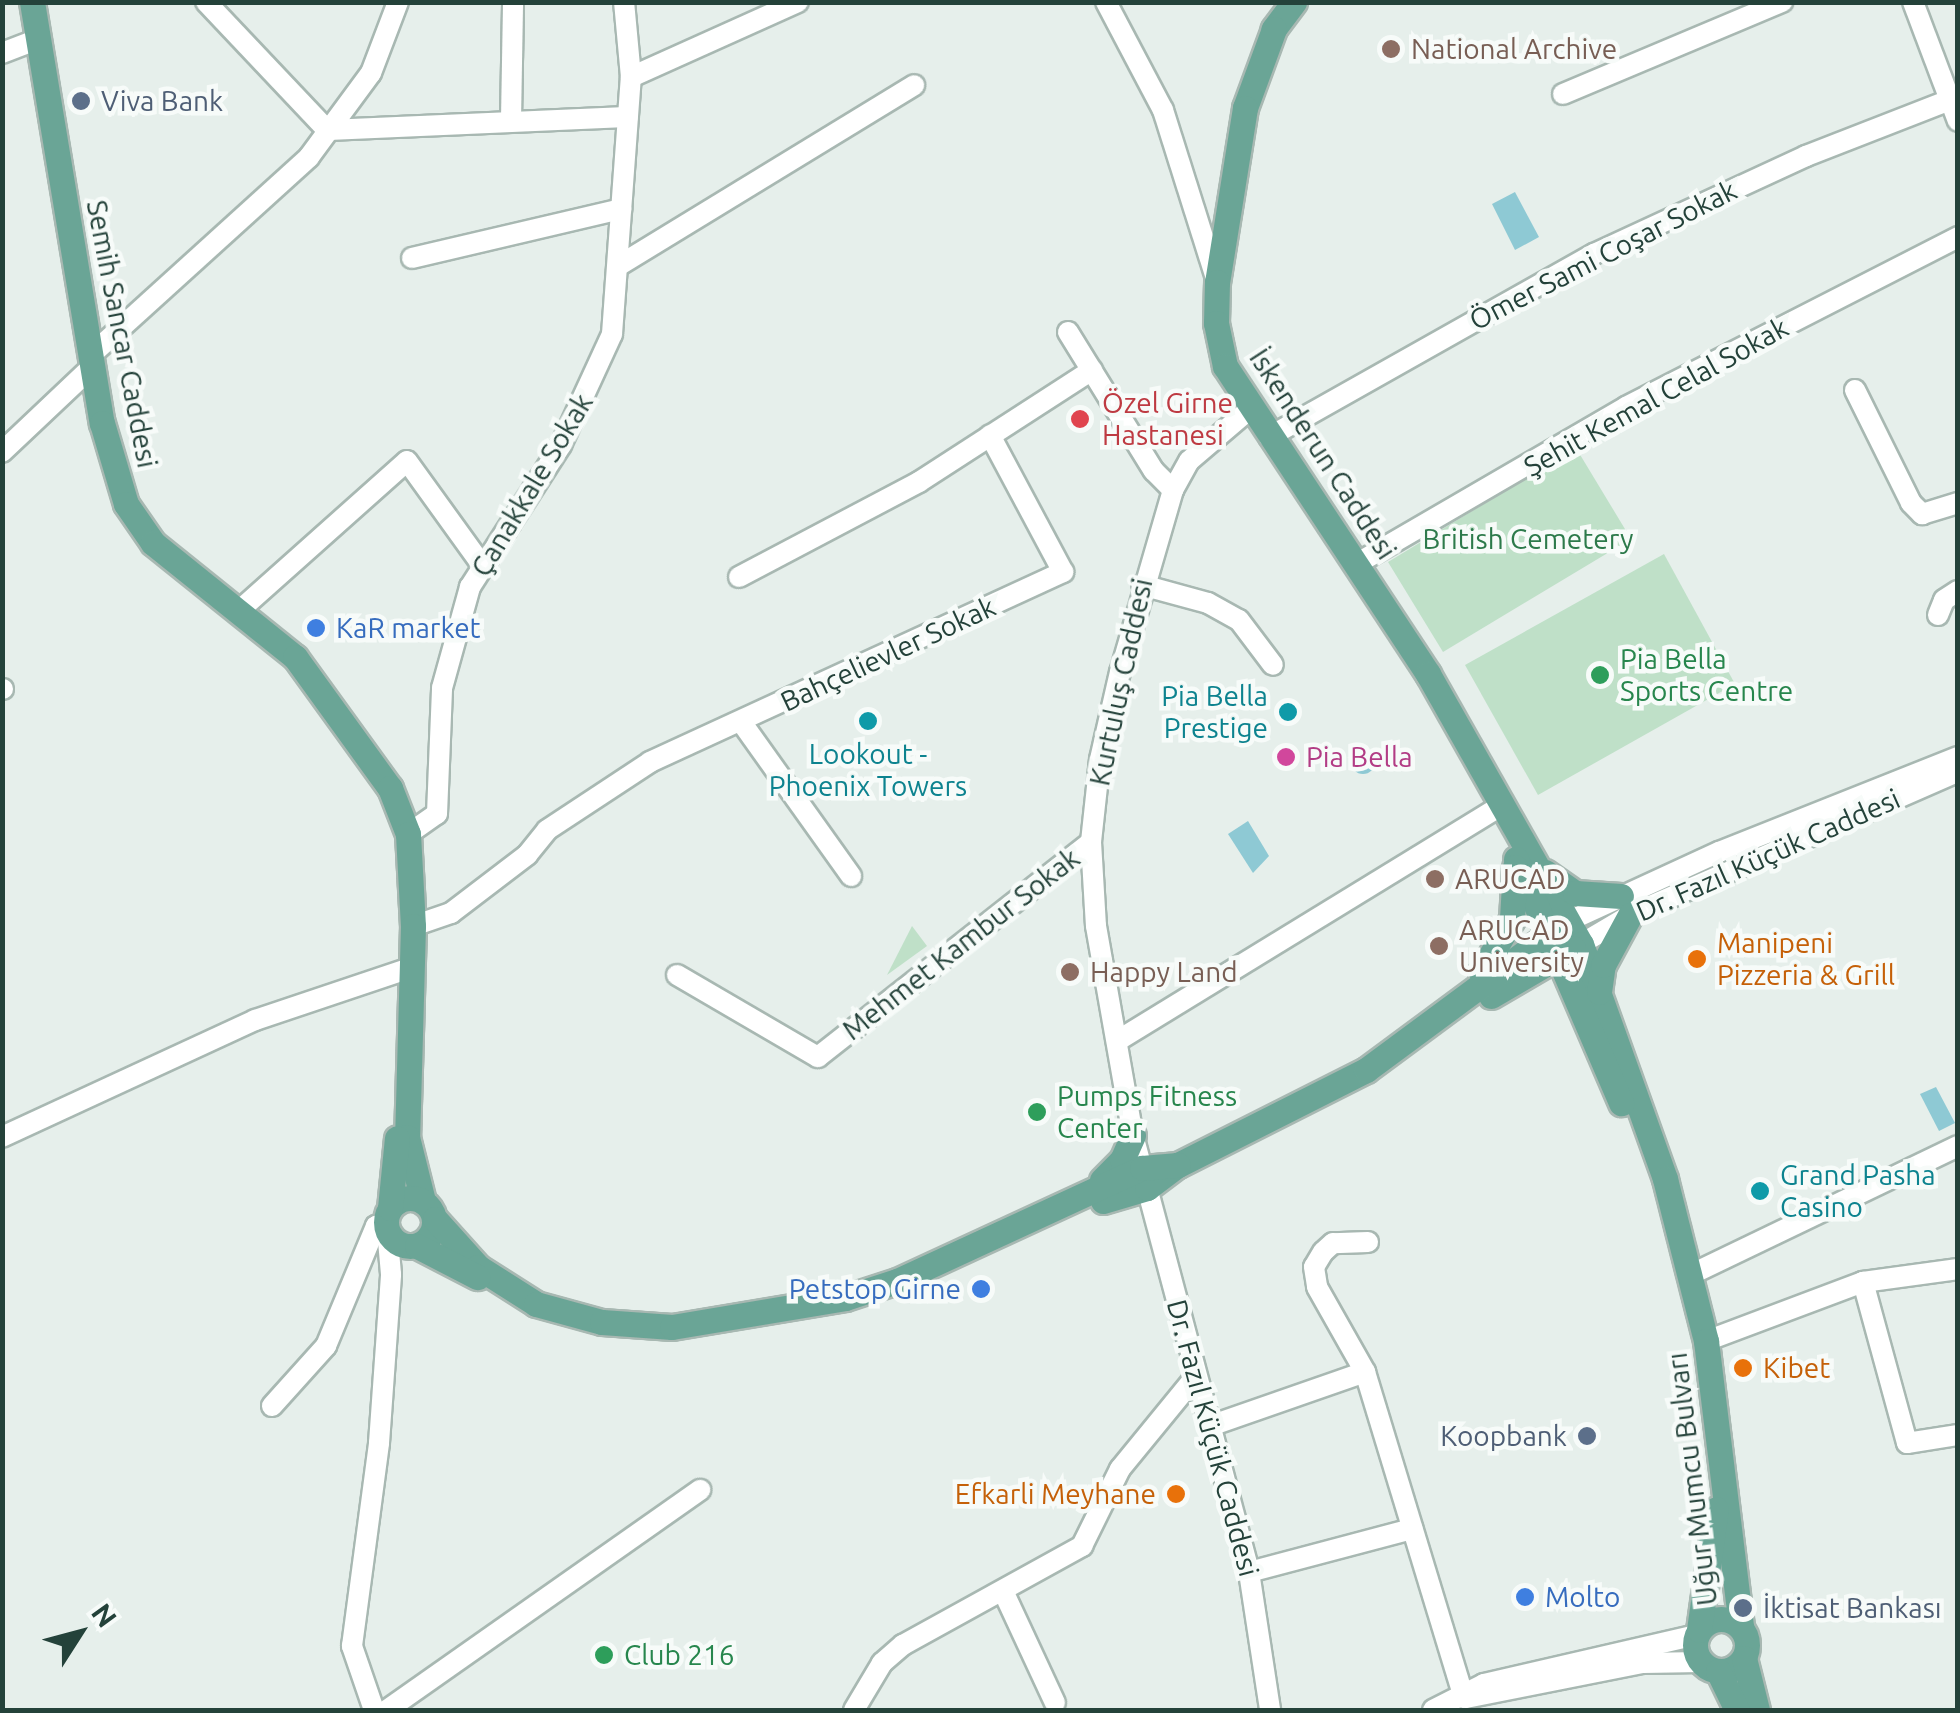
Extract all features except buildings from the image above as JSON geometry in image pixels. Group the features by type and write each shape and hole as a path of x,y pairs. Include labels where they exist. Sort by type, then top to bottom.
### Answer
{"main road":[{"name":"Semih Sancar Caddesi","path":"32,2 111,462 126,504 153,543 241,609 295,657 390,788 408,834 413,926 406,1108 411,1168 429,1210 478,1267 536,1304 602,1322 672,1327 748,1318 897,1281 1078,1199 1144,1178"},
{"path":"1217,282 1244,108 1274,30 1294,2"},
{"name":"İskenderun Caddesi","path":"1217,282 1216,323 1226,366 1269,437 1358,563 1500,806 1521,852"},
{"path":"1521,852 1554,882 1575,892 1626,905 1603,965 1599,992"},
{"path":"1521,852 1564,938 1599,992 1648,1152"},
{"path":"1460,1001 1512,919 1521,852"},
{"path":"1396,1050 1512,981 1564,938"},
{"path":"1396,1050 1460,1001 1564,938"},
{"path":"1564,938 1594,1039 1648,1152"},
{"path":"1512,981 1548,984 1594,1039"},
{"name":"Semih Sancar Caddesi","path":"1054,1211 1178,1165 1310,1102 1396,1050"},
{"name":"Semih Sancar Caddesi","path":"406,1108 388,1220 412,1246 506,1286"},
{"path":"1078,1199 1122,1160 1133,1135"},
{"name":"Uğur Mumcu Bulvarı","path":"1648,1152 1690,1275 1706,1341 1741,1627"},
{"name":"Uğur Mumcu Bulvarı","path":"1648,1152 1689,1325 1710,1450 1717,1521 1698,1632"},
{"path":"388,1220 409,1197 429,1210 432,1233 412,1246"},
{"path":"1736,1710 1710,1666 1698,1632 1716,1618 1741,1627 1748,1646 1744,1658 1757,1710"},
{"path":"1710,1666 1744,1658"}],"street":[{"path":"206,2 327,130 628,117"},
{"path":"2,452 92,360 267,200 371,73 398,2"},
{"path":"511,120 513,2"},
{"name":"Çanakkale Sokak","path":"408,834 437,814 444,674 482,565 562,445 598,373 612,334 631,77 624,2"},
{"path":"631,77 798,2"},
{"name":"İskenderun Caddesi","path":"1106,2 1163,110 1217,282"},
{"path":"1563,94 1782,2"},
{"path":"1913,2 1958,121"},
{"path":"2,53 38,38"},
{"path":"618,266 914,85"},
{"name":"Ömer Sami Coşar Sokak","path":"1269,437 1594,254 1806,156 1950,100"},
{"path":"412,258 621,209"},
{"name":"Şehit Kemal Celal Sokak","path":"1358,563 1626,407 1958,236"},
{"path":"1068,332 1154,471 1173,490"},
{"path":"739,577 820,540 1092,370"},
{"path":"1855,390 1910,503 1922,514 1958,504"},
{"name":"Kurtuluş Caddesi","path":"1144,1178 1096,926 1091,842 1100,758 1142,585 1173,490 1189,460 1250,408"},
{"name":"Bahçelievler Sokak","path":"742,723 1063,572 990,435"},
{"path":"241,609 407,461 482,565"},
{"path":"1142,585 1208,603 1239,620 1272,665"},
{"path":"1938,615 1941,603 1958,592"},
{"path":"413,926 451,913 608,785 720,727 742,723 850,876"},
{"name":"Dr. Fazıl Küçük Caddesi","path":"1564,938 1756,836 1958,757"},
{"name":"Dr. Fazıl Küçük Caddesi","path":"1626,905 1958,772"},
{"path":"1118,1041 1500,806"},
{"name":"Mehmet Kambur Sokak","path":"676,975 818,1057 1091,842"},
{"path":"2,1137 255,1020 410,968"},
{"path":"1690,1275 1820,1218 1958,1146"},
{"name":"Dr. Fazıl Küçük Caddesi","path":"1144,1178 1249,1572 1270,1710"},
{"path":"374,1710 352,1646 354,1597 376,1476 391,1274 388,1220"},
{"path":"272,1406 326,1346 369,1241 388,1220"},
{"path":"1368,1242 1333,1243 1314,1267 1317,1287 1365,1372 1464,1698"},
{"path":"391,1274 412,1246"},
{"path":"1706,1341 1863,1282 1958,1269"},
{"path":"1863,1282 1907,1443 1958,1435"},
{"path":"1210,1426 1365,1372"},
{"path":"854,1710 882,1663 903,1645 1004,1593 1082,1546 1120,1469 1196,1376"},
{"path":"387,1710 700,1490"},
{"path":"1249,1572 1412,1529"},
{"path":"1004,1593 1055,1703"},
{"path":"1433,1710 1464,1698 1591,1667 1698,1632"},
{"path":"1591,1667 1710,1666"}],"green space":[{"name":"British Cemetery","path":"1576,448 1631,539 1443,652 1388,562"},
{"name":"Pia Bella Sports Centre","path":"1664,554 1735,684 1538,795 1465,665"},
{"path":"912,926 927,946 887,975"}],"water":[{"path":"1515,192 1539,237 1515,250 1492,204"},
{"path":"1363,750 1375,762 1363,774 1351,762"},
{"path":"1248,821 1269,856 1253,873 1228,834"},
{"path":"1936,1087 1955,1123 1939,1131 1920,1094"}],"place":[{"name":"National Archive","path":"1391,49"},
{"name":"Viva Bank","path":"81,101"},
{"name":"Özel Girne Hastanesi","path":"1080,419"},
{"name":"KaR market","path":"316,628"},
{"name":"Pia Bella Sports Centre","path":"1600,675"},
{"name":"Pia Bella Prestige","path":"1288,712"},
{"name":"Lookout - Phoenix Towers","path":"868,721"},
{"name":"Pia Bella","path":"1286,757"},
{"name":"ARUCAD","path":"1435,879"},
{"name":"ARUCAD University","path":"1439,946"},
{"name":"Manipeni Pizzeria & Grill","path":"1697,959"},
{"name":"Happy Land","path":"1070,972"},
{"name":"Pumps Fitness Center","path":"1037,1112"},
{"name":"Grand Pasha Casino","path":"1760,1191"},
{"name":"Petstop Girne","path":"981,1289"},
{"name":"Kibet","path":"1743,1368"},
{"name":"Koopbank","path":"1587,1436"},
{"name":"Efkarli Meyhane","path":"1176,1494"},
{"name":"Molto","path":"1525,1597"},
{"name":"İktisat Bankası","path":"1743,1608"},
{"name":"Club 216","path":"604,1655"}]}
